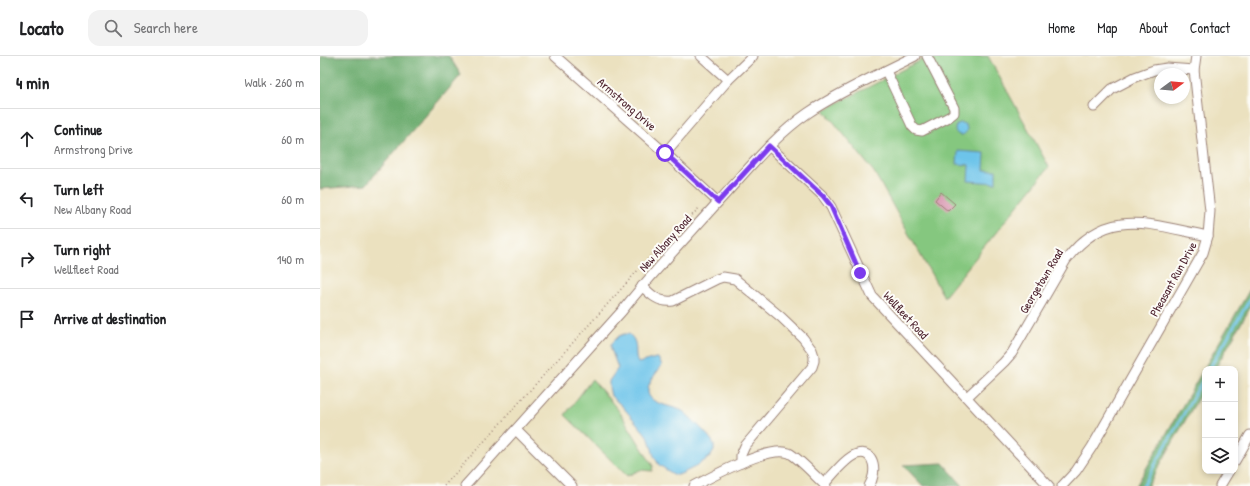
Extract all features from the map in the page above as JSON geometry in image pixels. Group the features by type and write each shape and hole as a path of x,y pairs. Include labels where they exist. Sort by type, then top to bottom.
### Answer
{"street":[{"name":"Armstrong Drive","path":"555,56 718,202"},
{"path":"701,56 728,80"},
{"path":"665,153 728,80 753,56"},
{"name":"New Albany Road","path":"465,486 622,311 642,286 769,146 808,113 836,96 915,56"},
{"path":"886,71 912,126 916,130 922,131 949,117 954,112 954,108 927,56"},
{"name":"Pheasant Run Drive","path":"1062,486 1076,472 1092,447 1203,253 1208,236 1210,211 1194,70 1196,56"},
{"path":"1094,107 1112,89 1135,77 1154,70 1168,68 1194,70"},
{"name":"Wellfleet Road","path":"769,146 823,196 831,206 872,296 1049,486"},
{"name":"Georgetown Road","path":"967,397 1004,362 1012,352 1066,260 1075,248 1086,238 1098,230 1108,226 1144,222 1208,236"},
{"path":"642,286 658,299 665,302 723,277 735,279 781,317 803,338 812,350 814,356 812,367 745,446 741,455 740,463"},
{"path":"516,430 572,486"},
{"path":"1238,456 1250,435"},
{"path":"694,486 740,463 780,451 790,454 825,485 850,457 858,454 866,455 872,460 874,468 874,478 869,486"},
{"path":"1220,486 1227,474"}],"path":[{"path":"444,486 658,247 665,244 699,208"}],"green space":[{"path":"449,56 461,75 366,185 320,189 320,57"},
{"path":"929,56 988,56 1049,167 944,297 874,172 824,110"},
{"path":"1250,289 1250,308 1217,366 1205,366"},
{"path":"1202,372 1202,391 1148,486 1136,486"},
{"path":"592,379 619,411 653,466 652,471 640,470 627,476 565,415"},
{"path":"943,463 963,486 923,486 903,465"}],"water":[{"path":"959,123 963,123 967,129 963,135 959,135 955,131 955,127"},
{"path":"958,151 985,153 984,170 996,170 996,183 968,181 969,165 957,164"},
{"path":"629,334 634,341 638,363 658,358 662,365 652,379 648,389 649,395 652,399 656,402 684,412 705,432 714,444 714,451 710,457 683,473 678,475 673,474 659,465 654,456 649,439 645,433 622,406 611,396 609,381 618,368 611,349 611,344 619,336"}],"building":[{"path":"941,192 955,204 948,211 935,200"}],"waterway":[{"path":"1211,366 1250,299"},
{"path":"1143,486 1202,381"}],"route":[{"path":"665,153 718,202 769,146 823,196 831,206 860,273"}]}
